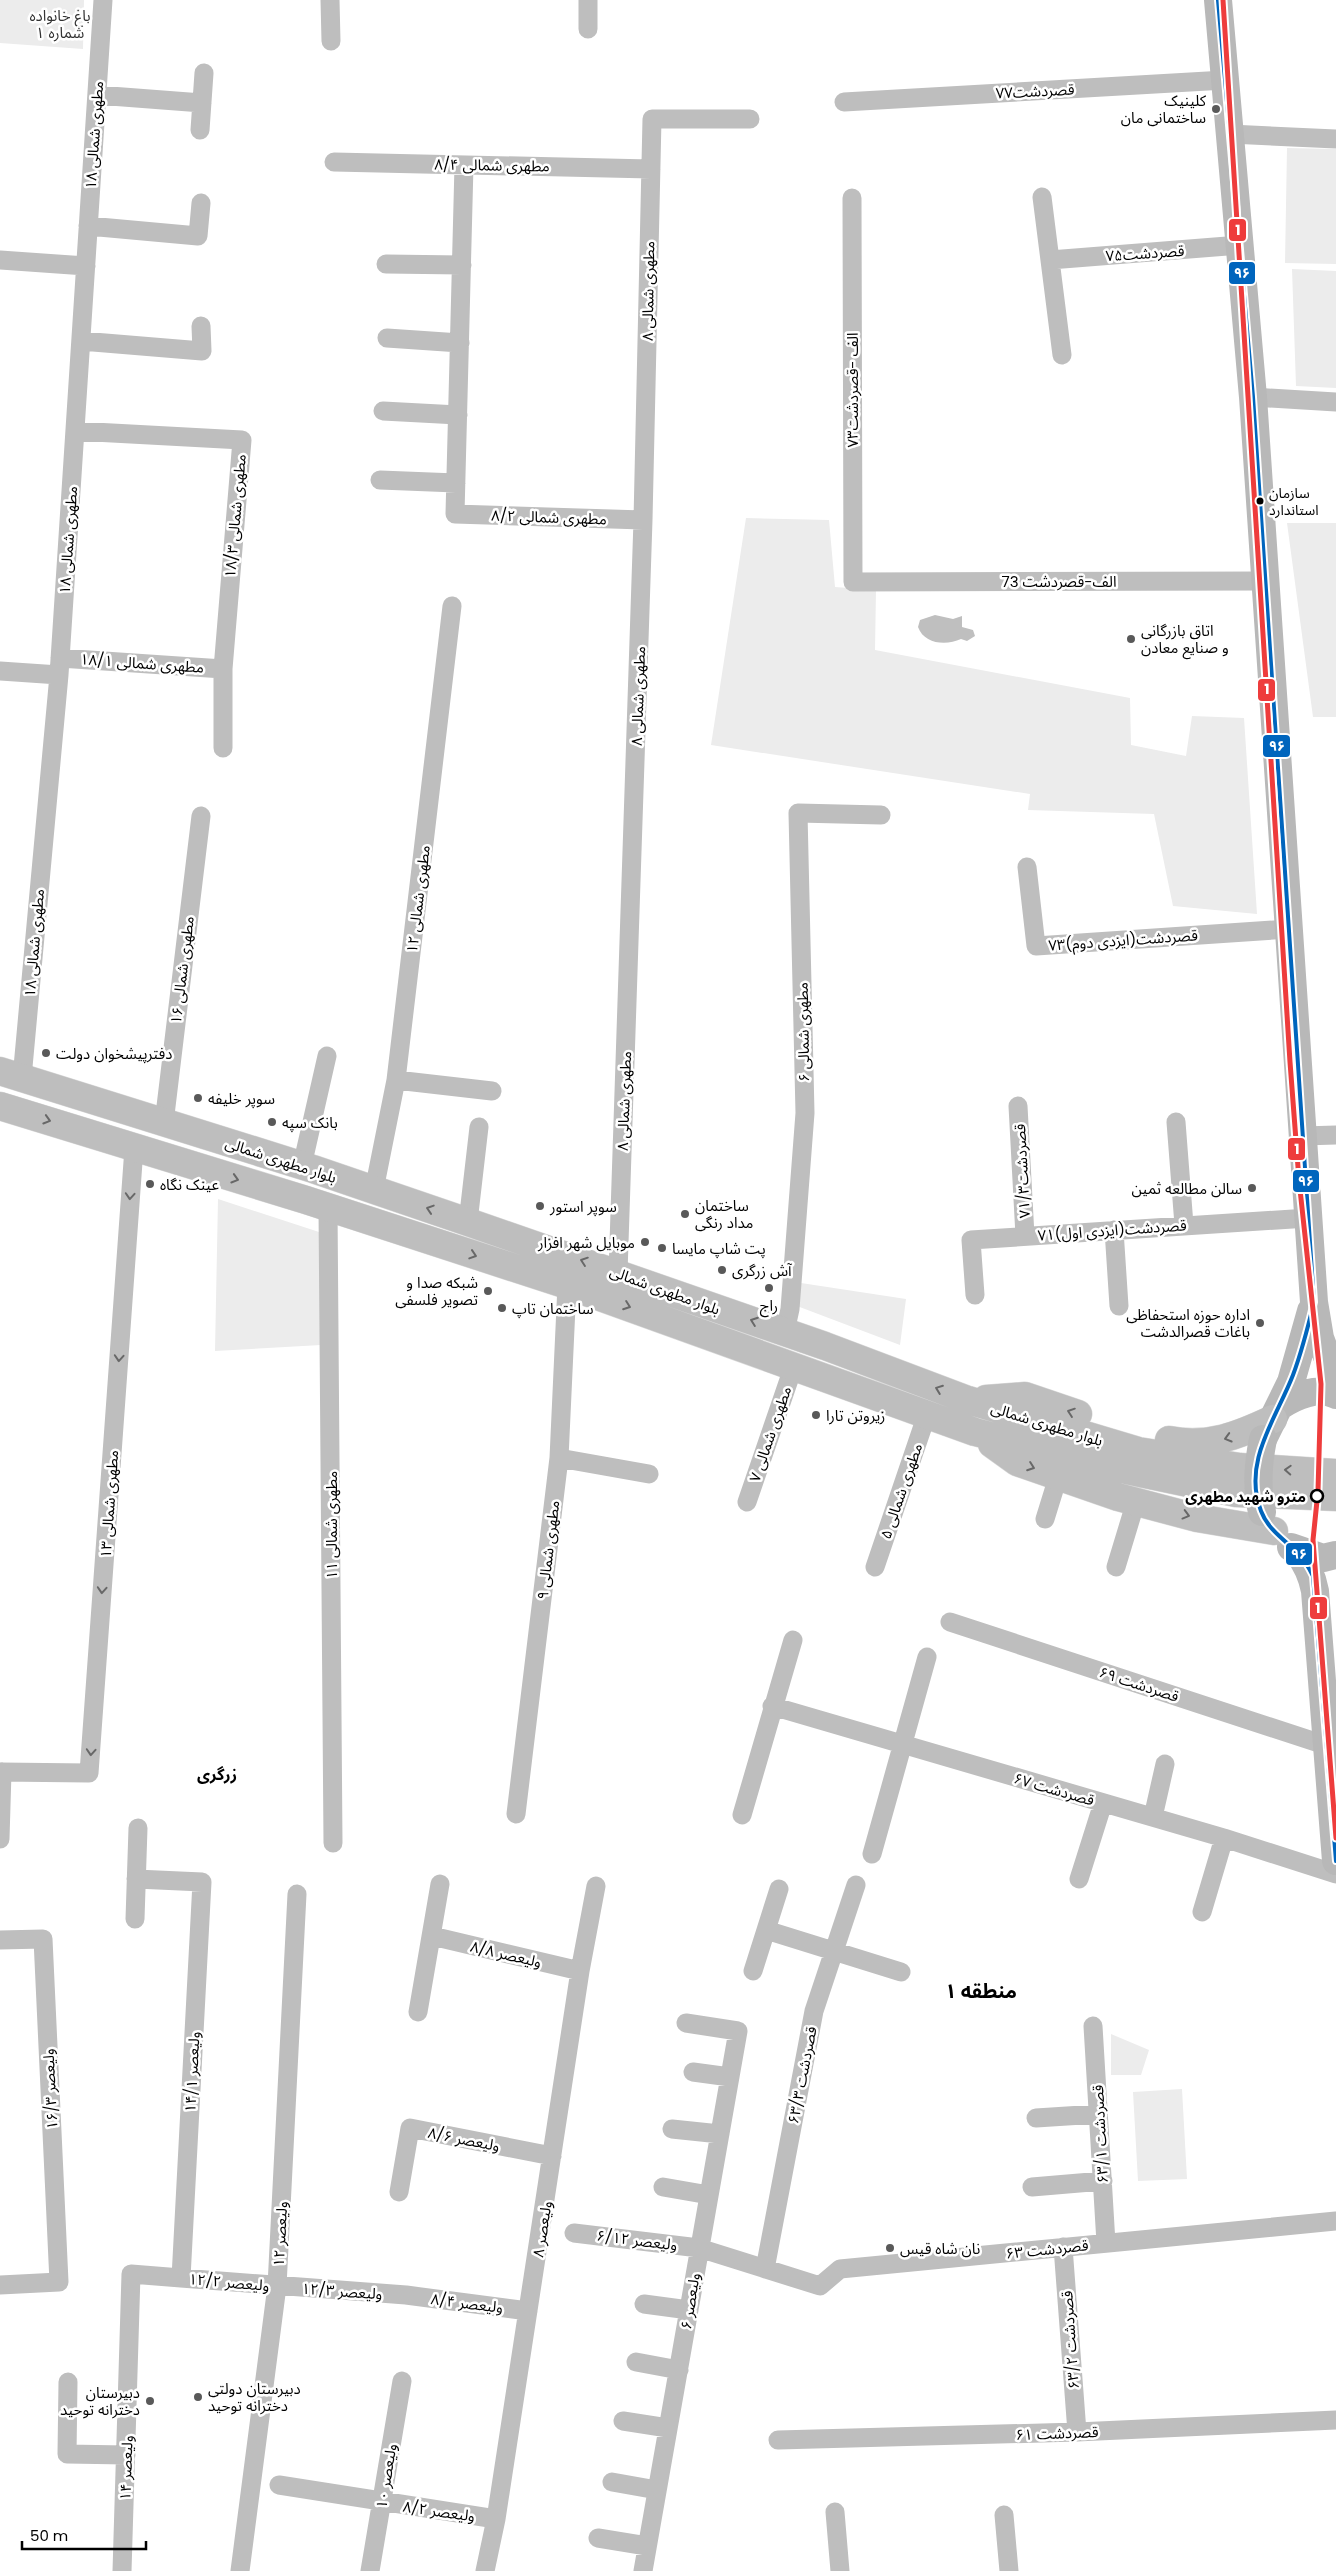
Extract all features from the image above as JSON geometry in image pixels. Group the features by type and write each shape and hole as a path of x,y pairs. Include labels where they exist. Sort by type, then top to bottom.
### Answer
{"main road":[{"path":"1218,0 1253,397 1314,1302 1320,1338 1336,1380"},
{"name":"بلوار مطهرى شمالى","path":"11,1075 374,1190 785,1332 968,1400 1138,1451 1240,1467 1336,1473"},
{"name":"بلوار مطهرى شمالى","path":"0,1106 567,1284 793,1368 975,1432 1126,1470 1236,1493 1336,1497"},
{"path":"1314,1302 1291,1382 1272,1421 1258,1471 1258,1497 1268,1521 1286,1544 1297,1551 1323,1558 1336,1554"},
{"path":"968,1400 1025,1396 1128,1432 1178,1442 1214,1443 1237,1436 1272,1421 1305,1394 1324,1392 1336,1396"},
{"path":"975,1432 1017,1462 1136,1501 1197,1518 1268,1521"},
{"path":"1297,1551 1310,1569 1315,1591 1336,1861"}],"street":[{"name":"۱۸ مطهری شمالی","path":"11,1075 59,666 103,0"},
{"path":"330,0 331,41"},
{"path":"588,0 588,29"},
{"path":"200,130 204,74"},
{"name":"قصردشت۷۷","path":"844,102 1225,80"},
{"path":"97,94 202,103"},
{"name":"۸ مطهری شمالی","path":"618,1273 643,520 652,119 750,120"},
{"path":"1230,134 1336,139"},
{"name":"۸/۴ مطهری شمالی","path":"334,162 651,169"},
{"path":"380,480 456,483 464,165"},
{"path":"1042,197 1062,355"},
{"name":"الف -قصردشت۷۳","path":"852,198 853,582"},
{"path":"88,226 198,236 201,203"},
{"name":"قصردشت۷۵","path":"1050,260 1240,245"},
{"path":"0,260 86,266"},
{"path":"386,264 462,265"},
{"path":"80,341 202,351 201,326"},
{"path":"387,338 460,343"},
{"path":"1253,397 1336,402"},
{"path":"383,411 458,415"},
{"name":"۱۸/۳ مطهری شمالی","path":"75,431 242,440 223,669"},
{"name":"۸/۲ مطهری شمالی","path":"456,483 455,514 643,520"},
{"name":"73 الف-قصردشت","path":"853,582 1266,581"},
{"name":"۱۲ مطهری شمالی","path":"374,1190 396,1080 452,606"},
{"name":"۱۸/۱ مطهری شمالی","path":"0,671 59,666 223,669"},
{"path":"223,669 223,748"},
{"name":"۶ مطهری شمالی","path":"785,1332 791,1300 805,1113 798,813 881,815"},
{"name":"۱۶ مطهری شمالی","path":"164,1123 202,816"},
{"name":"۷۳قصردشت(ایزدی دوم)","path":"1027,868 1036,946 1289,929"},
{"path":"302,1166 327,1056"},
{"path":"396,1080 492,1091"},
{"name":"قصردشت۷۱/۳","path":"1018,1106 1025,1236"},
{"path":"1176,1122 1184,1225"},
{"path":"468,1222 479,1126"},
{"path":"1303,1136 1336,1135"},
{"name":"۱۳ مطهری شمالی","path":"1,1772 90,1773 134,1148"},
{"name":"۱۱ مطهری شمالی","path":"328,1208 333,1843"},
{"name":"۷۱قصردشت(ایزدی اول)","path":"976,1295 971,1240 1308,1218"},
{"path":"1114,1230 1119,1306"},
{"name":"۹ مطهری شمالی","path":"516,1814 559,1458 567,1284"},
{"name":"۷ مطهری شمالی","path":"747,1502 793,1368"},
{"name":"۵ مطهری شمالی","path":"875,1568 927,1414"},
{"path":"559,1458 649,1474"},
{"path":"1046,1519 1058,1477"},
{"path":"1116,1567 1136,1501"},
{"name":"۶۹ قصردشت","path":"950,1622 1328,1746"},
{"path":"742,1815 772,1706 793,1640"},
{"path":"872,1854 927,1657"},
{"name":"۶۷ قصردشت","path":"772,1706 1224,1838 1336,1874"},
{"path":"1153,1817 1164,1764"},
{"path":"0,1839 1,1772"},
{"path":"1080,1879 1103,1803"},
{"path":"135,1919 138,1828"},
{"path":"1202,1912 1224,1838"},
{"name":"۱۴/۱ ولیعصر","path":"136,1879 202,1882 181,2278"},
{"path":"418,2012 440,1884"},
{"name":"۶۳/۳ قصردشت","path":"765,2269 814,2011 856,1885"},
{"name":"۸ ولیعصر","path":"485,2571 496,2520 580,1971 596,1886"},
{"path":"753,1971 779,1889"},
{"name":"۱۲ ولیعصر","path":"240,2571 278,2286 297,1894"},
{"path":"766,1930 901,1972"},
{"name":"۸/۸ ولیعصر","path":"432,1936 580,1971"},
{"name":"۱۶/۳ ولیعصر","path":"0,1940 43,1939 58,2282 0,2285"},
{"name":"۶ ولیعصر","path":"643,2571 738,2032 686,2023"},
{"name":"۶۳/۱ قصردشت","path":"1093,2026 1106,2242"},
{"path":"693,2072 730,2077"},
{"path":"1036,2118 1098,2114"},
{"name":"۸/۶ ولیعصر","path":"398,2192 410,2128 552,2156"},
{"path":"672,2130 720,2134"},
{"path":"1032,2187 1103,2181"},
{"path":"663,2187 709,2195"},
{"name":"۶۳ قصردشت","path":"765,2269 820,2286 840,2270 1106,2242 1336,2221"},
{"name":"۶/۱۲ ولیعصر","path":"574,2233 699,2248 765,2269"},
{"name":"۶۳/۲ قصردشت","path":"1063,2247 1077,2432"},
{"name":"۱۴ ولیعصر","path":"122,2571 131,2274 181,2278"},
{"name":"۱۲/۲ ولیعصر","path":"181,2278 278,2286"},
{"name":"۱۲/۳ ولیعصر","path":"278,2286 406,2295"},
{"name":"۸/۴ ولیعصر","path":"406,2295 528,2311"},
{"path":"644,2304 688,2310"},
{"path":"636,2362 679,2370"},
{"name":"۱۰ ولیعصر","path":"370,2571 402,2381"},
{"path":"68,2382 66,2454 126,2455"},
{"name":"۶۱ قصردشت","path":"778,2440 1077,2432 1336,2420"},
{"path":"623,2421 668,2428"},
{"path":"612,2482 657,2490"},
{"name":"۸/۲ ولیعصر","path":"279,2485 496,2520"},
{"path":"835,2512 840,2571"},
{"path":"1004,2515 1009,2571"},
{"path":"598,2538 647,2546"}],"green space":[{"name":"باغ خانواده شماره ۱","path":"0,0 84,0 83,49 0,43"},
{"path":"1287,148 1336,149 1336,264 1285,263"},
{"path":"1292,269 1336,271 1336,388 1296,386"},
{"path":"746,518 829,520 835,587 876,590 875,650 1130,698 1131,745 1186,756 1192,716 1244,718 1257,914 1173,906 1154,814 1028,810 1030,794 711,745"},
{"path":"1287,523 1336,523 1336,717 1313,717"},
{"path":"218,1199 319,1232 321,1345 215,1351"},
{"path":"801,1283 906,1299 900,1345 797,1306"},
{"path":"1111,2034 1149,2050 1141,2075 1111,2075"},
{"path":"1182,2089 1187,2179 1138,2181 1133,2092"}],"shaded area":[{"path":"935,615 953,619 962,616 962,627 973,630 975,636 967,641 961,639 942,643 930,640 921,633 918,627 920,620"}],"transit line":[{"name":"۹۶","path":"1218,0 1253,397 1314,1302 1296,1366 1270,1424 1258,1458 1256,1493 1261,1511 1268,1524 1301,1556 1313,1576 1336,1861"},
{"name":"1","path":"1223,0 1290,1062 1299,1180 1321,1384 1318,1491 1313,1540 1336,1838"}],"place":[{"name":"کلینیک ساختمانی مان","path":"1216,109"},
{"name":"سازمان استاندارد","path":"1260,501"},
{"name":"اتاق بازرگانی و صنایع معادن","path":"1131,639"},
{"name":"دفترپیشخوان دولت","path":"46,1053"},
{"name":"سوپر خلیفه","path":"198,1098"},
{"name":"بانک سپه","path":"272,1122"},
{"name":"عینک نگاه","path":"150,1184"},
{"name":"سالن مطالعه ثمین","path":"1252,1188"},
{"name":"سوپر استور","path":"540,1206"},
{"name":"ساختمان مداد رنگی","path":"685,1214"},
{"name":"موبایل شهر افزار","path":"645,1242"},
{"name":"پت شاپ مایسا","path":"662,1248"},
{"name":"آش زرگری","path":"722,1270"},
{"name":"راج","path":"769,1288"},
{"name":"شبکه صدا و تصویر فلسفی","path":"488,1291"},
{"name":"ساختمان تاپ","path":"502,1308"},
{"name":"اداره حوزه استحفاظی باغات قصرالدشت","path":"1260,1323"},
{"name":"زیروتن تارا","path":"816,1415"},
{"name":"مترو شهید مطهری","path":"1317,1496"},
{"name":"نان شاه قیس","path":"890,2248"},
{"name":"دبیرستان دولتی دخترانه توحید","path":"198,2397"},
{"name":"دبیرستان دخترانه توحید","path":"150,2401"}],"district":[{"name":"زرگری","path":"217,1774"},
{"name":"منطقه ۱","path":"981,1991"}]}
